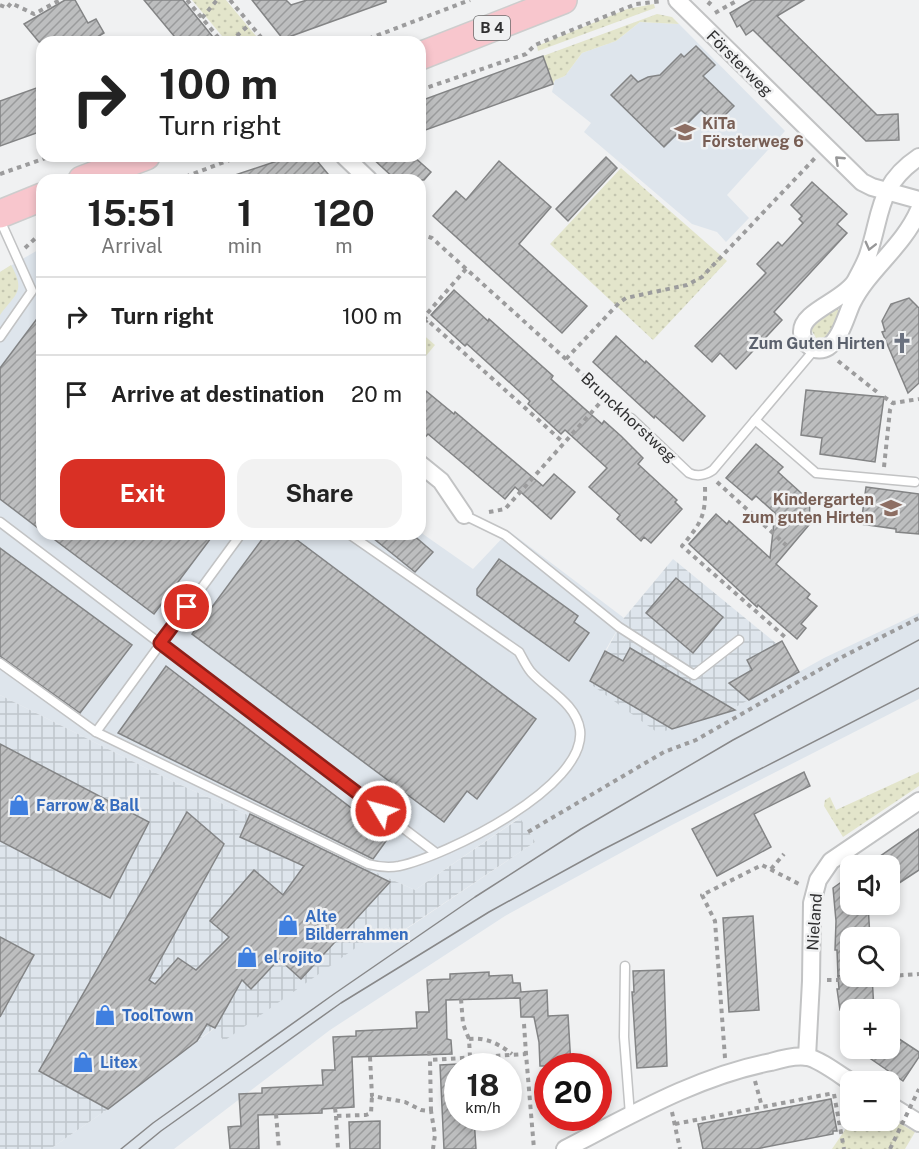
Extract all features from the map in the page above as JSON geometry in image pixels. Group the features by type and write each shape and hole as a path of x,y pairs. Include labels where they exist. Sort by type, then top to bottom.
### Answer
{"main road":[{"name":"B 4","path":"426,54 563,0"},
{"path":"99,174 130,162"},
{"path":"0,214 36,199"}],"street":[{"name":"Försterweg","path":"671,1 862,182 919,200"},
{"path":"919,157 898,175 887,190 876,219 868,256 854,284 844,295 820,309 804,324 801,331 808,346 814,349 828,347 835,340 859,291 908,232 919,210"},
{"path":"350,162 363,174"},
{"path":"426,469 441,481 464,515"},
{"name":"Nieland","path":"807,1057 814,892 824,870 831,861 919,801"},
{"path":"565,1149 670,1097 752,1065 807,1057 840,1076"},
{"path":"900,1111 919,1123"}],"lane":[{"path":"0,220 32,291 0,337"},
{"path":"706,474 714,470 814,349"},
{"name":"Brunckhorstweg","path":"631,418 689,473 706,474"},
{"path":"756,420 816,473 915,482"},
{"path":"464,515 505,535 619,627 694,675 739,640"},
{"path":"0,522 436,853"},
{"path":"96,732 237,540"},
{"path":"0,663 96,732 368,864 382,868 400,866 436,853 488,829 543,792 557,780 574,757 580,731 577,718 570,707 530,671 519,652 358,540"},
{"path":"625,966 624,1037 630,1116"}],"path":[{"path":"0,5 7,8 11,3 34,14 60,0"},
{"path":"188,0 217,36"},
{"path":"202,18 217,0"},
{"path":"230,0 260,36"},
{"path":"376,36 470,0"},
{"path":"703,0 716,13 735,1"},
{"path":"708,5 712,0"},
{"path":"426,88 526,54 535,45 636,4 671,1"},
{"path":"237,36 250,24"},
{"path":"567,359 618,303 626,298 687,285 702,277 826,147"},
{"path":"0,174 36,161"},
{"path":"193,174 224,162"},
{"name":"Brunckhorstweg","path":"426,236 432,238 631,418"},
{"path":"25,248 36,238"},
{"path":"426,315 466,269"},
{"path":"427,320 564,443"},
{"path":"838,361 877,392"},
{"path":"464,515 505,509 607,395"},
{"path":"884,397 893,403 919,399"},
{"path":"885,461 890,410 893,403"},
{"path":"706,474 786,545"},
{"path":"706,474 704,513 700,524 682,546 785,637"},
{"path":"528,832 664,752 696,740 840,658 919,618"},
{"path":"771,869 784,854"},
{"path":"726,1074 715,921 702,895 762,865 814,892"},
{"path":"900,975 919,974"},
{"path":"461,999 463,1024 469,1039 470,1053"},
{"path":"524,1024 534,1149"},
{"path":"469,1039 489,1040 510,1053"},
{"path":"429,1051 431,1111 435,1135 433,1149"},
{"path":"522,1054 526,1054"},
{"path":"336,1116 371,1113 370,1057"},
{"path":"430,1060 444,1059"},
{"path":"752,1065 762,1107"},
{"path":"890,1149 919,1089"},
{"path":"372,1096 405,1102 421,1110 431,1111"},
{"path":"675,1124 834,1096 844,1149"},
{"path":"670,1097 680,1149"},
{"path":"335,1108 338,1149"},
{"path":"276,1114 279,1149"}],"shaded area":[{"name":"KiTa Försterweg 6","path":"640,22 679,24 785,131 727,195 749,218 726,242 717,232 692,224 584,132 591,123 552,92 555,80 565,76 582,53 616,41"},
{"path":"36,251 36,540 426,540 426,536 473,569 509,531 624,618 605,651 725,713 824,658 919,613 919,699 670,826 505,916 330,1030 174,1149 50,1149 108,1109 215,1028 388,925 396,936 535,842 519,818 415,890 174,782 0,695 0,272"},
{"path":"673,559 788,653 799,672 725,713 658,733 589,683 624,618"},
{"path":"0,695 174,782 415,890 520,818 535,842 395,936 388,925 224,1041 214,1028 108,1109 50,1149 0,1149"}],"green space":[{"path":"192,0 226,0 256,36 222,36"},
{"path":"654,4 655,8 538,51 537,46 627,9"},
{"path":"657,14 672,17 679,24 640,22 616,41 582,53 565,76 555,80 553,84 543,56"},
{"path":"621,168 727,261 653,340 550,244"},
{"path":"11,265 18,281 17,292 0,315 0,272"},
{"path":"834,309 838,309 839,316 826,337 816,338 812,326"},
{"path":"426,337 435,345 426,356"},
{"path":"919,772 919,786 843,837 824,806 825,800 830,797 836,810"},
{"path":"900,1124 915,1132 905,1149 832,1149 844,1131 900,1131"}],"building":[{"path":"65,0 75,0 88,23 96,19 104,33 99,36 36,36 36,38 24,24"},
{"path":"144,0 183,0 212,36 174,36"},
{"path":"252,0 286,0 291,5 307,0 386,0 386,2 291,36 281,36"},
{"path":"752,0 804,0 777,16 877,115 898,114 899,140 866,141 753,30 746,35 740,25 737,27 730,13"},
{"path":"696,46 715,65 703,76 734,106 716,124 701,110 664,147 611,95 631,75 638,82 660,75 681,54 684,57"},
{"path":"543,56 553,84 426,130 426,99"},
{"path":"36,88 36,133 0,146 0,101"},
{"path":"606,157 617,168 568,221 556,209"},
{"path":"499,161 551,207 519,244 587,306 562,333 433,216 456,191 466,200"},
{"path":"274,162 318,162 328,174 238,174"},
{"path":"376,162 420,162 431,172 426,178 426,174 390,174"},
{"path":"812,182 847,214 837,224 847,233 774,312 782,320 736,369 720,353 712,362 695,346 766,273 757,264 778,242 782,246 803,223 799,219 802,216 791,205"},
{"path":"454,290 553,376 551,379 602,424 604,421 621,436 643,458 638,464 677,500 675,502 682,509 651,543 644,537 641,541 617,519 620,515 589,487 607,468 565,430 561,434 528,404 530,401 431,315"},
{"name":"Zum Guten Hirten","path":"909,298 919,308 919,383 908,393 882,332 885,331 882,321 891,304"},
{"path":"36,320 36,526 0,499 0,368"},
{"path":"616,336 705,416 683,441 655,416 654,418 593,362"},
{"path":"806,390 884,397 875,462 820,454 822,438 801,435"},
{"path":"426,391 454,414 455,412 543,486 554,474 575,492 551,519 515,487 505,499 428,434 426,436"},
{"path":"756,444 783,467 778,472 810,501 809,525 776,564 810,594 807,598 817,606 801,624 806,628 797,639 758,605 757,607 689,544 716,514 727,524 729,521 770,558 775,513 756,496 752,500 726,478"},
{"name":"Kindergarten zum guten Hirten","path":"866,487 919,494 919,534 896,532 896,529 861,524"},
{"path":"55,540 210,540 154,614"},
{"path":"262,540 297,540 536,719 477,799 467,791 444,822 192,634"},
{"path":"375,540 419,540 433,552 415,572"},
{"path":"0,548 132,645 80,713 0,656"},
{"path":"499,559 578,616 574,622 589,633 569,661 477,595 477,589"},
{"path":"676,578 723,617 693,653 646,613"},
{"path":"782,641 799,672 749,700 729,683 752,670 747,660"},
{"path":"630,648 735,710 672,729 590,681 605,651 623,661"},
{"path":"166,666 389,837 373,859 118,733"},
{"path":"0,744 149,822 110,898 0,841"},
{"path":"804,772 810,786 754,814 771,847 717,876 692,829"},
{"path":"187,812 224,844 149,980 155,984 178,958 196,970 229,937 210,921 254,870 283,895 304,866 240,837 250,814 390,882 301,979 279,959 251,989 242,980 215,1028 207,1024 197,1041 108,1109 39,1071"},
{"path":"919,829 919,870 900,882 900,855 882,855"},
{"path":"840,883 840,915 869,915 869,927 840,927 840,976 838,976 837,950 835,950 836,921 833,888"},
{"path":"753,916 759,1010 729,1012 723,918"},
{"path":"0,937 34,955 0,1017"},
{"path":"664,970 667,1066 637,1068 632,992 634,992 633,971"},
{"path":"489,972 489,976 512,975 513,983 520,983 521,992 547,990 548,1016 568,1015 570,1053 539,1053 534,1017 521,1017 520,998 446,1000 447,1039 451,1040 452,1053 352,1057 354,1107 322,1109 322,1113 258,1115 259,1149 230,1149 228,1127 241,1126 239,1094 262,1093 262,1088 323,1085 322,1070 335,1070 333,1037 356,1036 356,1031 417,1028 416,1012 429,1012 427,980 450,979 450,974"},
{"path":"838,976 840,976 840,987 873,987 873,999 840,999 840,1010 837,989 839,989"},
{"path":"900,1040 919,1052 919,1057 903,1081 900,1079 900,1071 888,1071 871,1059 900,1059"},
{"path":"440,1065 444,1065 444,1131 475,1131 476,1149 444,1149"},
{"path":"831,1099 837,1131 833,1131 833,1134 756,1149 703,1149 698,1124"},
{"path":"380,1121 380,1149 350,1149 349,1122"}],"tram line":[{"path":"121,1149 153,1123 334,994 475,897 581,829 733,740 919,640"},
{"path":"139,1149 341,1003 489,912 602,850 919,688"}],"place":[{"name":"KiTa Försterweg 6","path":"685,132"},
{"name":"Zum Guten Hirten","path":"902,343"},
{"name":"Kindergarten zum guten Hirten","path":"891,508"},
{"name":"Farrow & Ball","path":"19,805"},
{"name":"Alte Bilderrahmen","path":"288,925"},
{"name":"el rojito","path":"247,957"},
{"name":"ToolTown","path":"105,1015"},
{"name":"Litex","path":"83,1062"}],"route":[{"path":"187,607 160,643 381,811"}]}
